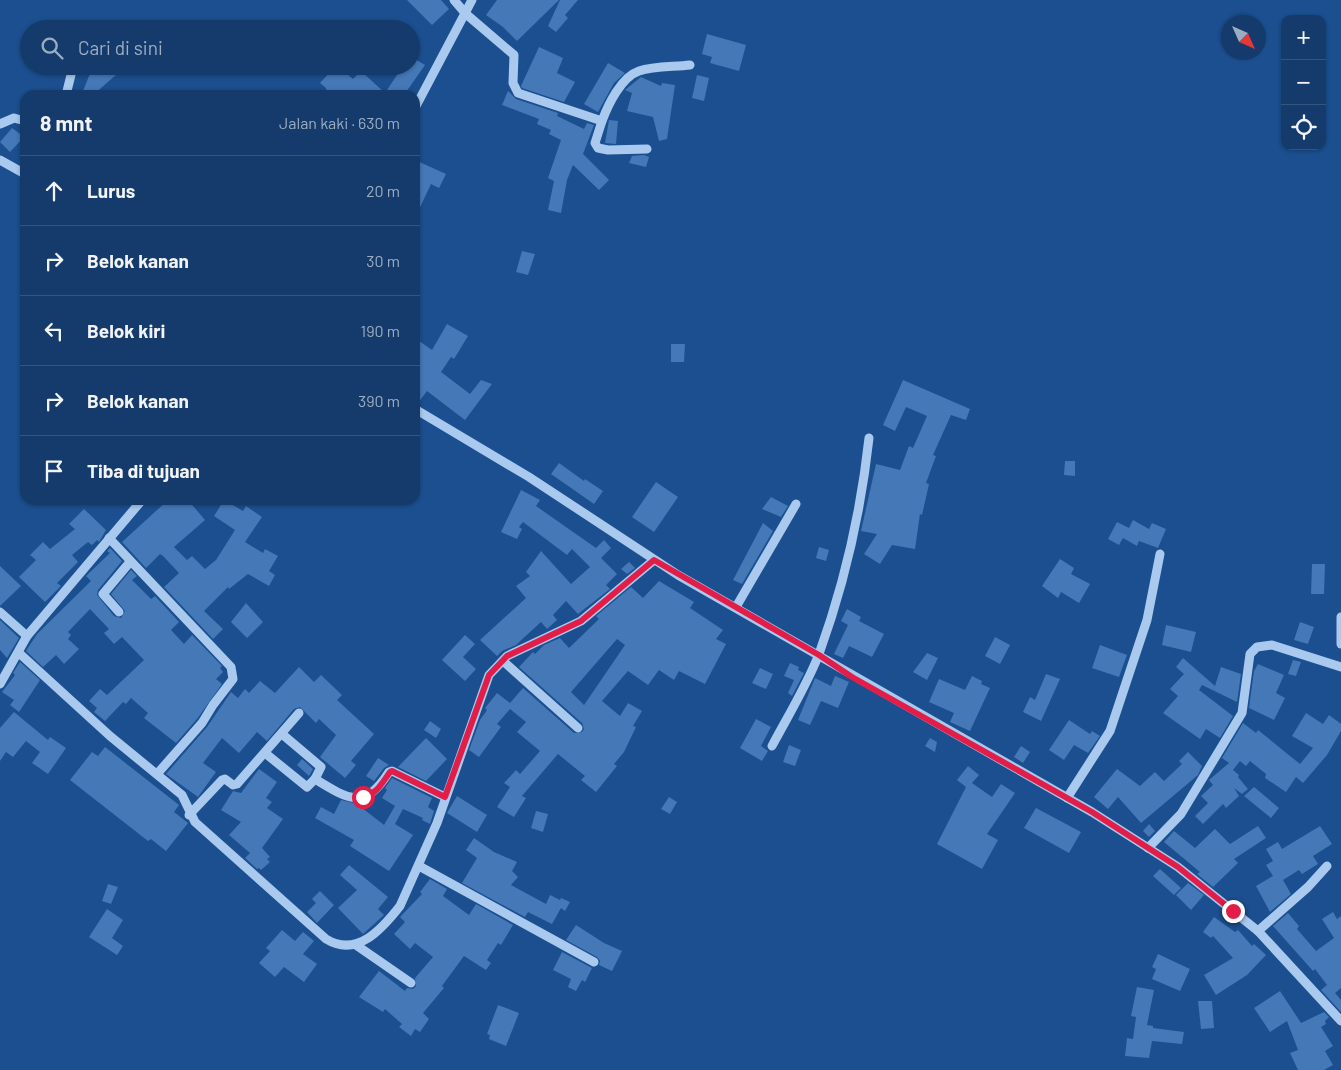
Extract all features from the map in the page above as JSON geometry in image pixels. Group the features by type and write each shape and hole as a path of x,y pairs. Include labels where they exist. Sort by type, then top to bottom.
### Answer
{"street":[{"path":"454,0 466,14 514,56 513,83 518,93 602,121"},
{"path":"420,99 472,0"},
{"path":"647,149 608,150 598,148 595,143 602,121 622,85 632,75 639,71 690,65"},
{"path":"67,90 71,75"},
{"path":"0,124 14,118 20,120"},
{"path":"0,160 20,171"},
{"path":"420,412 529,477 654,560 819,655 852,677 1067,798 1148,848 1208,889 1258,931 1341,1021"},
{"path":"772,746 819,655 855,531 865,478 869,438"},
{"path":"736,607 796,504"},
{"path":"0,684 27,636 138,505"},
{"path":"109,538 224,660 233,673 233,678 212,704 202,723 157,774"},
{"path":"1067,798 1110,731 1148,620 1160,554"},
{"path":"356,946 392,916 400,906 419,866 485,682 507,656 581,621 654,560"},
{"path":"119,612 103,594 130,562"},
{"path":"0,612 27,636"},
{"path":"1341,617 1341,644"},
{"path":"1148,848 1182,814 1242,713 1250,654 1265,645 1341,666"},
{"path":"19,653 110,736 182,795 194,822 326,939 341,946 356,946 411,983"},
{"path":"503,661 578,728"},
{"path":"190,815 222,780 225,779 233,785 237,784 299,714"},
{"path":"266,753 307,787 315,779 321,767 282,734"},
{"path":"315,779 333,790 357,798 370,796 392,771 445,797"},
{"path":"419,866 594,962"},
{"path":"1258,931 1308,886 1327,866"}],"building":[{"path":"407,0 441,0 449,9 432,25"},
{"path":"497,0 559,0 517,41 503,27 486,15"},
{"path":"560,0 578,0 565,15 568,18 556,32 548,26"},
{"path":"707,34 746,45 739,71 710,63 712,57 702,54"},
{"path":"539,47 563,58 557,73 575,82 564,102 522,88 521,86"},
{"path":"420,62 425,65 420,72"},
{"path":"608,63 625,73 614,83 598,112 584,104"},
{"path":"89,75 116,75 99,90 83,90"},
{"path":"327,75 348,75 353,79 357,75 365,75 382,90 326,90 320,83"},
{"path":"397,75 418,75 408,90 387,90"},
{"path":"697,75 709,78 704,101 692,98"},
{"path":"641,77 661,86 662,83 675,85 667,139 659,141 653,117 627,111 632,93 625,90"},
{"path":"508,91 516,99 558,113 557,116 584,129 587,123 594,125 583,154 609,180 599,190 573,165 567,180 561,213 548,210 554,181 548,178 561,140 549,134 551,130 537,124 539,119 502,105"},
{"path":"609,120 618,121 616,144 605,143"},
{"path":"12,128 20,134 20,141 10,152 0,142"},
{"path":"644,155 649,157 646,167 629,163 632,156"},
{"path":"420,162 446,174 439,188 431,184 420,207"},
{"path":"522,251 535,254 528,275 516,272"},
{"path":"447,324 468,336 454,359 451,357 441,372 470,394 481,380 492,384 465,420 427,391 420,400 420,342 432,350"},
{"path":"671,344 685,344 684,362 671,362"},
{"path":"903,380 970,409 966,420 951,415 933,455 936,456 926,483 929,484 922,515 920,514 915,549 892,545 880,564 864,554 877,534 861,531 876,464 900,470 909,446 913,448 927,416 906,407 895,431 883,425"},
{"path":"1065,461 1075,461 1075,476 1064,475"},
{"path":"559,463 584,481 585,479 603,491 594,504 551,474"},
{"path":"656,482 678,497 654,532 632,517"},
{"path":"521,490 540,500 536,506 596,548 604,540 611,548 601,558 617,574 606,585 610,589 578,614 566,601 553,615 557,620 547,629 541,622 516,645 502,651 497,656 480,640 526,598 516,586 530,576 526,572 541,551 571,584 590,567 572,549 567,555 523,522 519,527 522,529 517,539 501,532"},
{"path":"771,497 788,506 781,517 762,509"},
{"path":"163,505 192,505 205,520 174,547 187,560 192,556 205,569 216,560 235,530 214,516 221,505 233,505 243,511 246,506 262,517 245,542 263,553 265,549 278,556 269,571 275,575 269,586 248,574 229,589 228,587 204,611 223,629 213,639 164,587 179,573 160,554 146,568 122,542"},
{"path":"84,509 106,530 99,542 97,540 92,545 88,542 72,555 78,562 57,583 61,586 45,602 19,577 36,560 30,555 43,542 50,549 75,529 69,524"},
{"path":"1133,520 1149,529 1152,523 1166,529 1158,548 1139,541 1137,546 1123,538 1119,545 1108,539 1117,522 1129,528"},
{"path":"763,523 773,531 742,584 733,580"},
{"path":"819,547 829,550 826,561 816,558"},
{"path":"110,548 122,561 98,590 97,595 114,616 121,618 125,611 111,594 131,570 137,576 132,580 151,599 155,596 179,622 171,630 184,644 192,635 222,666 220,668 223,672 216,679 222,684 197,719 176,743 144,718 148,713 131,698 126,704 123,702 105,721 94,712 97,708 89,701 100,689 107,695 144,660 122,637 114,644 104,633 109,629 90,609 68,632 71,635 68,639 79,649 64,664 56,655 43,667 26,651 37,634 91,581 86,576 110,553 107,551"},
{"path":"1060,559 1074,568 1071,574 1090,584 1079,603 1061,592 1058,598 1042,586"},
{"path":"629,562 635,568 627,574 621,569"},
{"path":"1312,564 1325,564 1324,594 1311,594"},
{"path":"0,566 21,586 0,606"},
{"path":"659,581 694,602 690,608 723,630 716,639 726,644 705,684 679,671 674,680 659,670 648,685 628,671 602,701 620,716 628,703 642,711 633,726 636,727 624,752 614,764 617,766 596,792 581,780 585,776 558,754 522,796 526,798 514,817 497,807 510,787 504,783 516,770 520,774 540,751 517,732 526,722 510,709 497,724 501,727 479,757 469,750 480,720 487,710 485,708 497,693 510,703 523,688 574,733 582,732 584,729 582,723 519,667 533,652 535,654 544,645 560,638 569,648 599,619 596,616 631,587 643,598","holes":["617,639 625,645 584,705 571,692"]},
{"path":"246,603 263,622 247,638 231,622"},
{"path":"847,609 861,617 859,621 884,634 872,657 849,646 843,658 834,654 848,625 841,621"},
{"path":"0,620 19,638 7,658 0,650"},
{"path":"1300,622 1314,627 1308,644 1294,640"},
{"path":"1166,625 1196,632 1191,652 1162,645"},
{"path":"465,635 475,644 463,657 476,669 465,681 442,660"},
{"path":"995,637 1010,645 1000,664 985,656"},
{"path":"1100,645 1127,655 1119,677 1092,668"},
{"path":"927,653 938,658 927,680 913,672"},
{"path":"1183,658 1215,686 1221,667 1241,674 1237,702 1202,685 1199,690 1233,716 1220,738 1206,729 1200,739 1163,713 1178,696 1170,689 1184,674 1176,667"},
{"path":"1293,660 1301,662 1296,676 1288,674"},
{"path":"20,662 40,680 19,712 10,705 14,700 2,692 15,675 13,673"},
{"path":"790,663 799,667 798,670 804,673 792,696 788,693 794,680 784,676"},
{"path":"1258,664 1284,675 1276,693 1285,698 1274,720 1249,708 1254,671"},
{"path":"299,667 314,682 321,675 342,695 337,700 374,734 351,761 356,765 345,778 320,757 336,735 319,719 316,723 300,707 294,709 267,741 257,732 239,753 222,738 203,763 216,772 198,797 166,774 207,727 231,692 238,698 245,689 249,693 260,681 275,693"},
{"path":"760,668 773,674 766,689 752,683"},
{"path":"1046,674 1060,679 1041,721 1023,712 1030,697 1035,700"},
{"path":"835,676 849,682 838,708 821,701 810,725 798,720 815,678 831,686"},
{"path":"972,676 982,681 981,684 990,688 970,731 950,722 954,713 929,702 939,679 965,690"},
{"path":"14,712 48,740 50,737 66,748 48,774 32,763 40,752 26,741 13,757 6,752 0,761 0,728"},
{"path":"1306,713 1323,724 1329,715 1341,724 1341,731 1327,755 1303,783 1296,777 1286,792 1265,778 1266,774 1250,761 1246,766 1240,761 1233,770 1239,775 1238,777 1248,789 1242,794 1234,788 1239,796 1226,808 1223,804 1203,824 1195,816 1208,803 1201,796 1213,785 1209,780 1229,763 1222,758 1243,723 1256,733 1258,730 1300,764 1313,748 1292,736"},
{"path":"756,719 771,727 761,746 768,751 762,761 740,748"},
{"path":"1069,720 1090,734 1092,731 1100,736 1088,753 1074,745 1064,760 1049,750"},
{"path":"430,721 441,729 436,738 424,730"},
{"path":"426,738 447,759 426,781 398,767"},
{"path":"930,738 937,742 935,752 925,746"},
{"path":"789,745 801,750 795,766 783,762"},
{"path":"1021,746 1030,752 1023,763 1014,757"},
{"path":"105,747 179,805 174,812 188,823 166,851 151,839 148,841 70,780 92,752 98,756"},
{"path":"1188,752 1202,766 1198,775 1141,823 1118,797 1108,809 1094,797 1117,769 1140,786 1155,772 1164,781 1182,764 1179,761"},
{"path":"378,758 389,765 384,768 374,781 366,776"},
{"path":"302,759 313,769 309,776 297,765"},
{"path":"968,766 979,775 972,783 992,797 1001,784 1015,793 987,834 998,840 982,869 937,844 966,787 957,780"},
{"path":"259,769 277,782 266,798 272,802 267,808 283,819 262,848 270,857 267,859 270,862 261,870 257,869 245,858 250,853 229,835 241,822 221,810 233,791 241,793"},
{"path":"392,778 432,798 428,807 434,811 430,824 422,820 423,818 403,809 395,824 413,835 389,871 350,846 354,840 315,818 321,807 334,814 341,800 357,804 384,825 395,806 382,798 387,790 385,788"},
{"path":"1254,787 1279,808 1271,818 1244,796"},
{"path":"457,796 487,815 477,832 447,813"},
{"path":"669,797 677,802 670,814 661,809"},
{"path":"1036,808 1081,832 1069,853 1024,828"},
{"path":"536,811 548,814 543,832 531,828"},
{"path":"1149,824 1155,831 1149,837 1143,831"},
{"path":"1258,826 1266,838 1234,859 1238,863 1213,887 1197,874 1200,872 1164,842 1174,831 1195,848 1215,829 1230,844"},
{"path":"1320,826 1332,844 1313,856 1318,864 1302,874 1299,870 1283,880 1291,894 1270,912 1256,886 1273,876 1266,865 1273,861 1266,849 1278,842 1282,849"},
{"path":"474,838 494,852 517,862 512,871 518,877 511,885 546,904 550,895 570,902 565,911 561,908 552,924 528,912 525,917 462,883 477,858 466,850"},
{"path":"349,865 388,897 378,909 384,915 363,934 338,908 357,890 340,875"},
{"path":"1160,869 1181,888 1174,895 1153,876"},
{"path":"430,879 447,889 443,896 469,915 476,904 513,925 501,945 498,943 487,960 491,963 486,970 464,956 442,986 444,988 423,1013 429,1019 420,1032 415,1029 411,1036 399,1027 402,1024 385,1009 383,1012 359,997 379,971 405,991 407,988 413,989 416,986 415,978 433,957 415,943 410,949 394,934 405,922 400,917 422,894 420,892"},
{"path":"1188,883 1204,895 1191,910 1176,895"},
{"path":"108,884 118,887 111,904 102,901"},
{"path":"320,891 334,905 317,923 307,912 316,903 312,899"},
{"path":"107,909 123,920 112,938 123,946 117,955 89,937"},
{"path":"1333,912 1337,919 1341,916 1341,988 1335,993 1341,1000 1341,1012 1321,990 1327,985 1315,969 1313,971 1273,926 1288,913 1299,926 1297,929 1316,951 1334,938 1322,919"},
{"path":"1214,917 1235,932 1238,930 1252,946 1254,944 1266,955 1247,975 1216,995 1204,975 1233,958 1213,936 1211,938 1203,932"},
{"path":"576,925 604,943 622,951 612,971 599,965 600,961 597,957 566,940"},
{"path":"282,930 295,941 303,932 314,941 303,954 317,964 304,982 284,967 275,977 259,963 270,951 266,948"},
{"path":"562,952 592,968 585,982 582,980 576,991 568,987 571,979 553,970"},
{"path":"1158,954 1190,969 1180,991 1152,979 1156,969 1152,967"},
{"path":"1137,987 1154,990 1147,1025 1153,1026 1153,1028 1184,1032 1182,1044 1152,1041 1149,1058 1125,1056 1127,1038 1133,1039 1136,1017 1131,1016"},
{"path":"1280,991 1301,1023 1324,1012 1329,1017 1325,1021 1326,1024 1321,1027 1333,1046 1325,1051 1333,1065 1324,1070 1298,1070 1290,1053 1298,1050 1287,1021 1270,1032 1254,1008"},
{"path":"1198,1001 1212,1001 1214,1028 1201,1029"},
{"path":"498,1005 519,1013 506,1046 489,1039 490,1035 487,1034"}],"route":[{"path":"363,797 370,796 378,789 392,771 445,797 489,675 507,656 581,621 654,560 736,607 770,629 819,655 852,677 1092,812 1178,867 1208,889 1233,911"}]}
